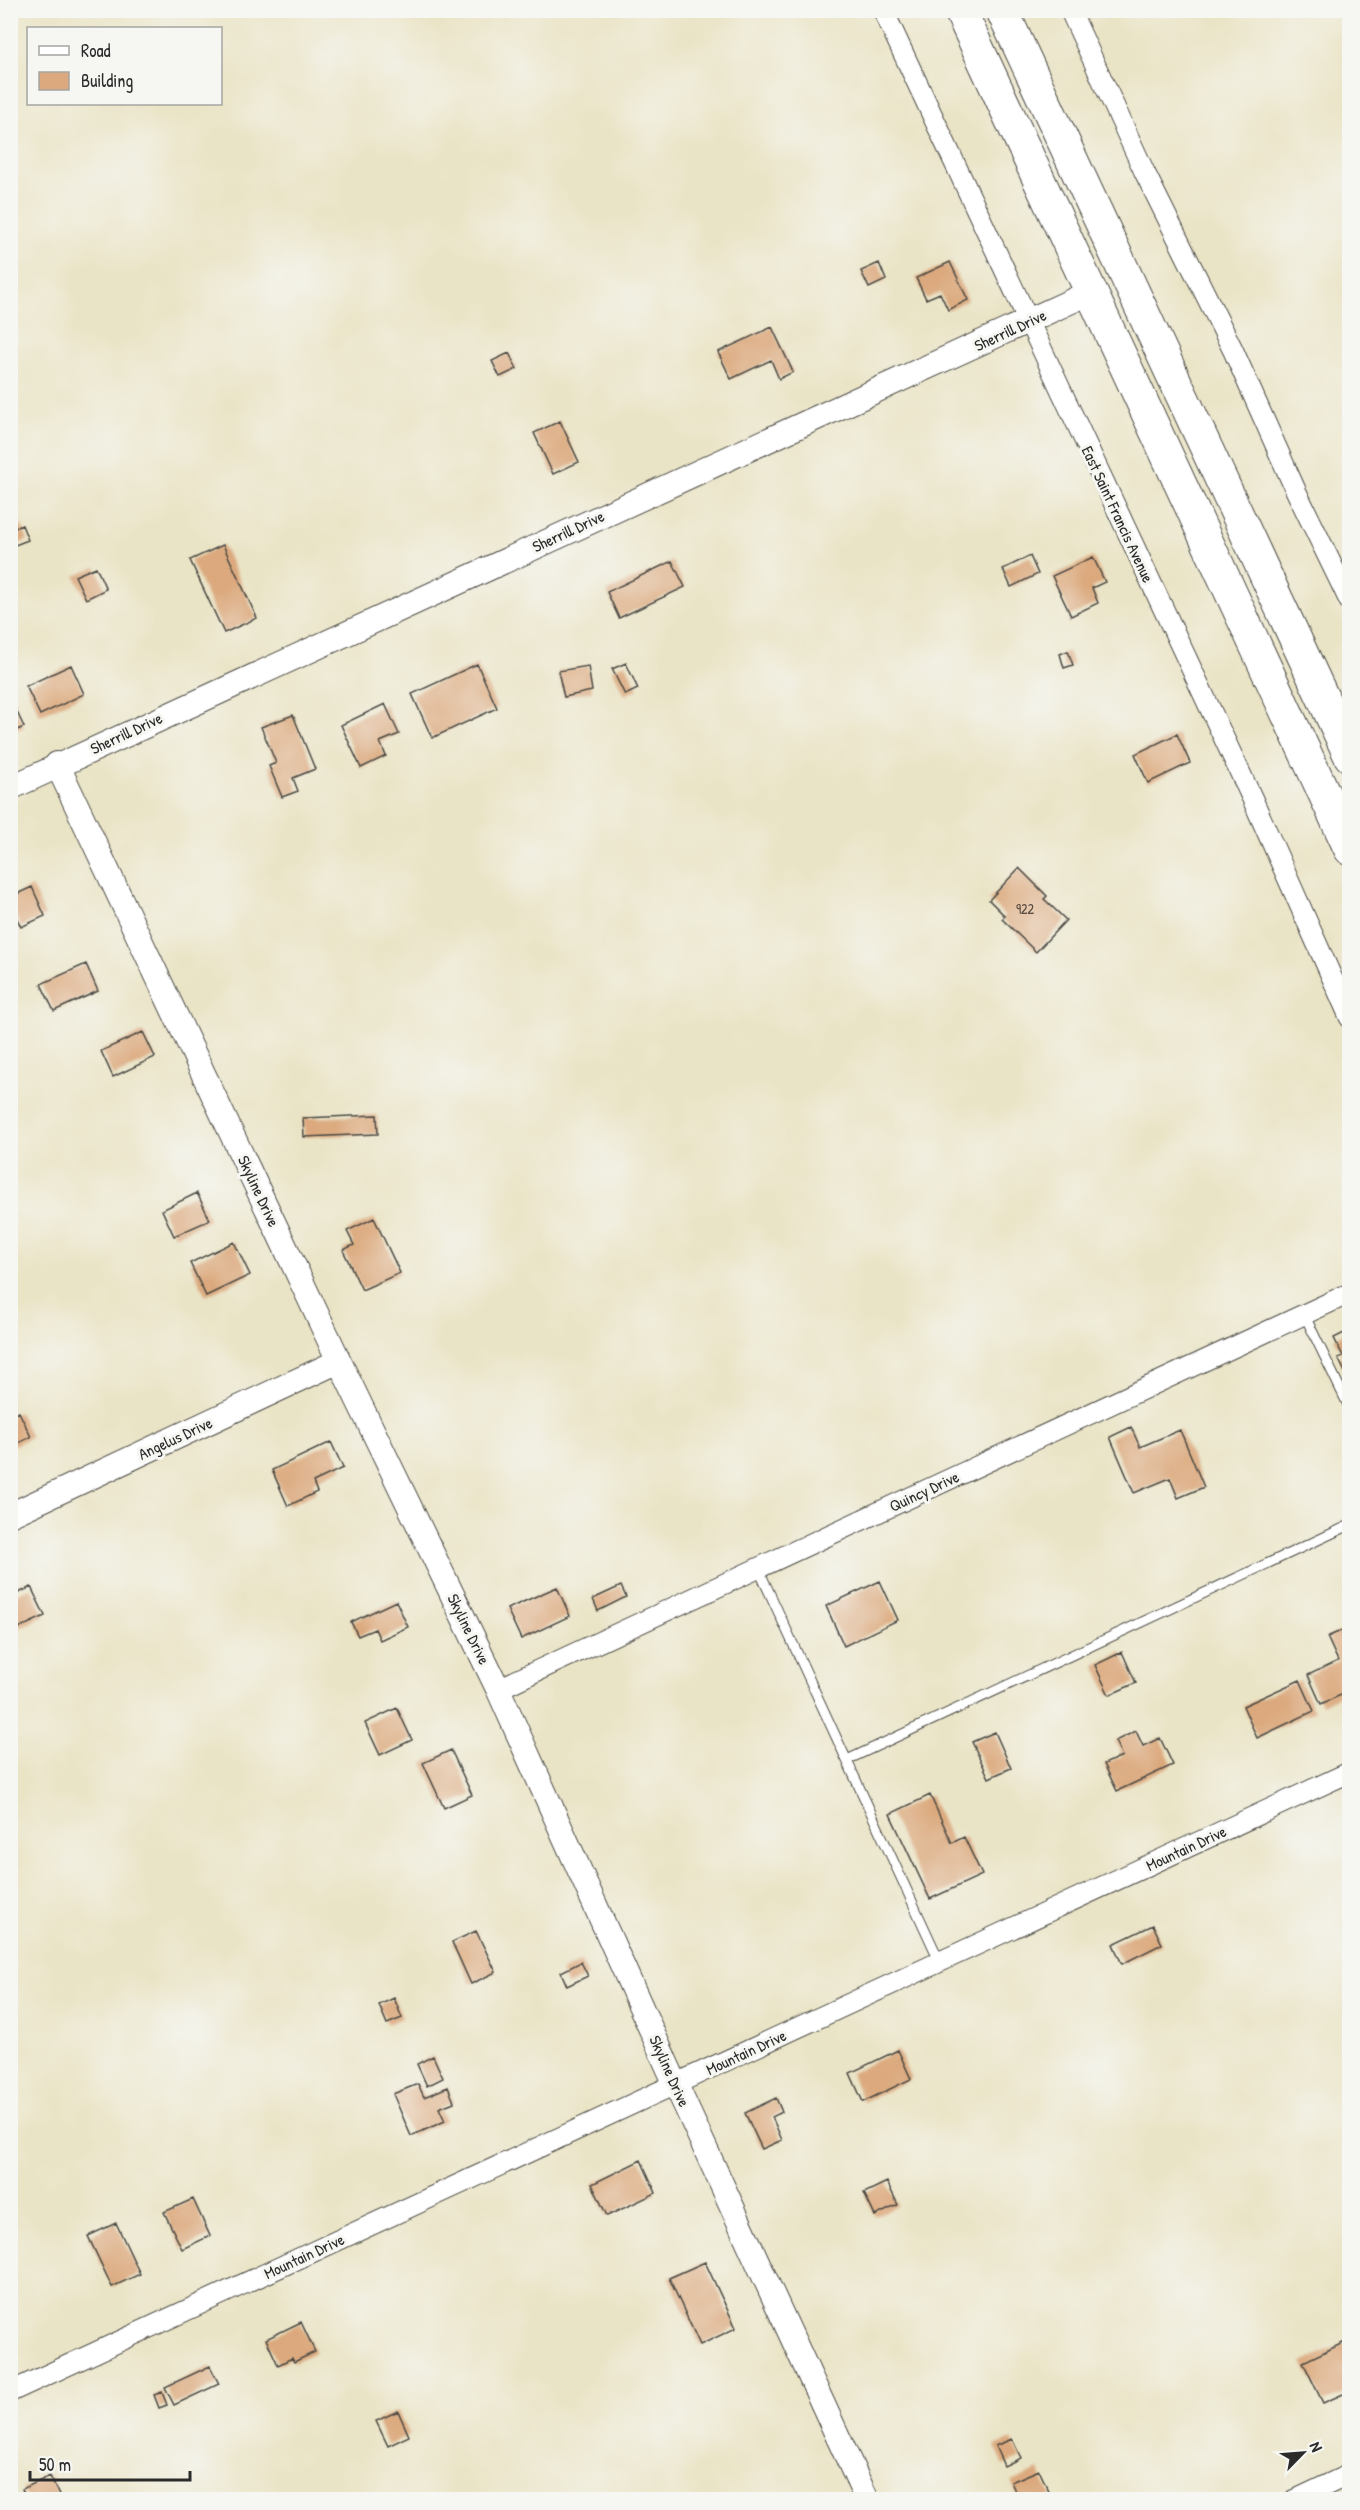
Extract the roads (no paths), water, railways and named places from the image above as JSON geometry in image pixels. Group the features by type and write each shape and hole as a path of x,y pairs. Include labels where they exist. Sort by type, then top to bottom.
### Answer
{"highway":[{"path":"960,10 1350,849"},
{"path":"1002,10 1350,756"}],"street":[{"name":"East Saint Francis Avenue","path":"883,10 1252,798 1350,1018"},
{"path":"1070,10 1145,173 1233,350 1296,491 1350,602"},
{"name":"Sherrill Drive","path":"10,788 57,764 1126,276"},
{"name":"Skyline Drive","path":"57,764 339,1361 498,1689 676,2085 867,2499"},
{"name":"Quincy Drive","path":"498,1689 1350,1293"},
{"name":"Angelus Drive","path":"10,1515 339,1361"},
{"name":"Mountain Drive","path":"10,2392 1350,1772"},
{"path":"1295,2499 1350,2474"}],"lane":[{"path":"1304,1314 1350,1409"},
{"path":"847,1760 1350,1525"},
{"path":"758,1568 940,1962"}]}
